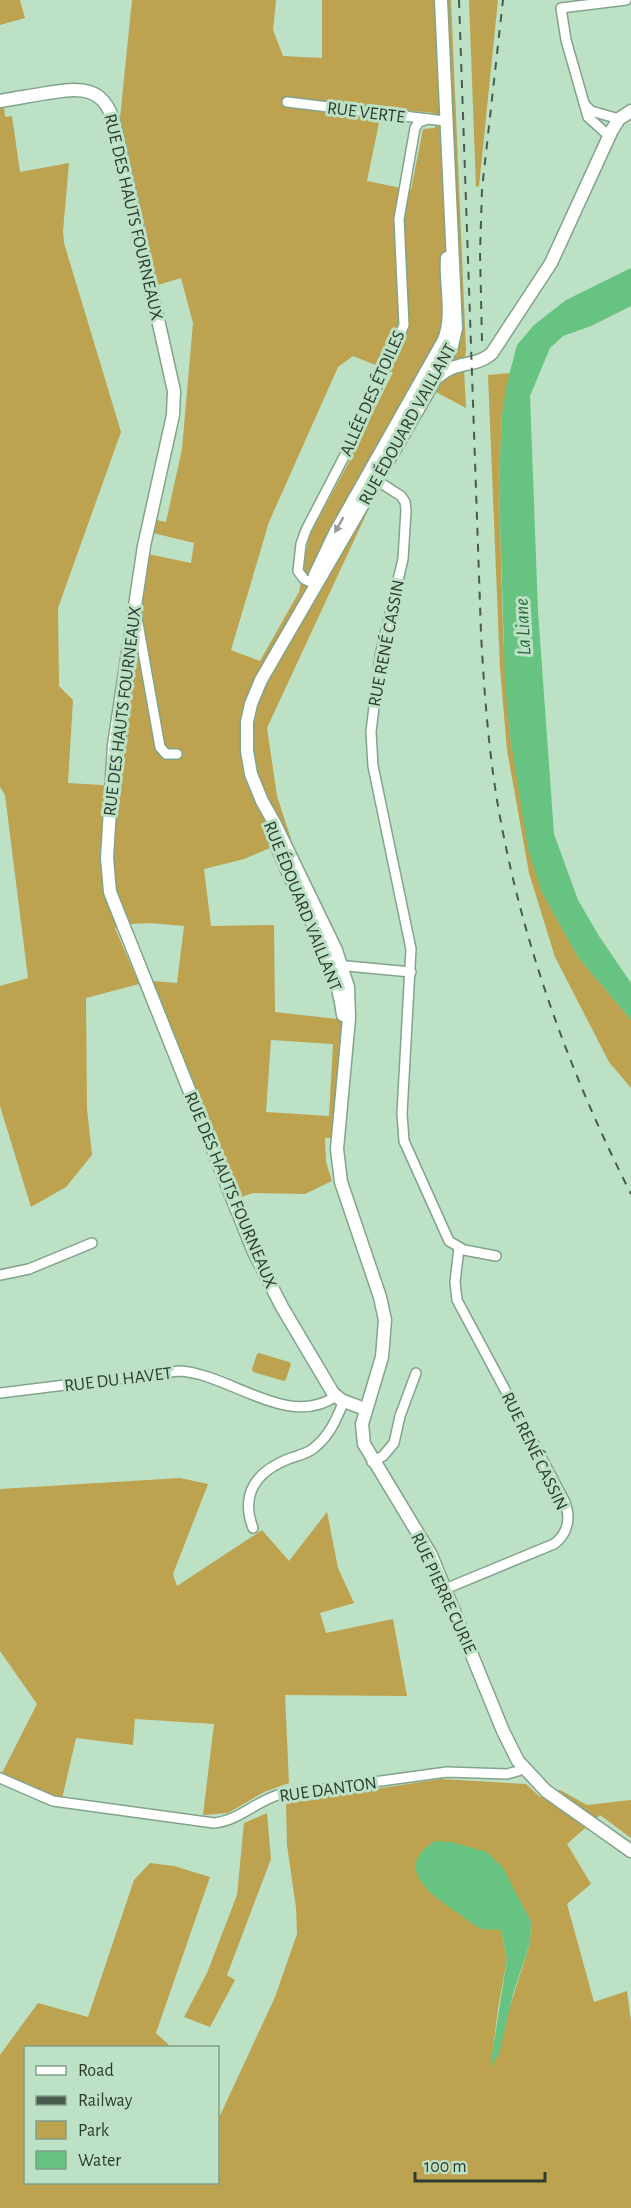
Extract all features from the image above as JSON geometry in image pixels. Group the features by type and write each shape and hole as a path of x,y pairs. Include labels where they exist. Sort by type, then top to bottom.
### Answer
{"street":[{"name":"RUE ÉDOUARD VAILLANT","path":"373,478 432,385 455,358 451,333 454,261 449,218 441,0"},
{"path":"609,136 590,119 566,40 561,8 626,0"},
{"name":"RUE DES HAUTS FOURNEAUX","path":"0,100 68,90 86,91 104,101 113,118 174,396 174,415 146,533 111,771 107,867 110,892 252,1250 293,1326 340,1399"},
{"name":"RUE VERTE","path":"287,102 445,121"},
{"path":"585,105 591,111 619,119"},
{"path":"430,367 455,358 484,359 489,356 551,263 609,136 619,119 631,111"},
{"name":"ALLÉE DES ÉTOILES","path":"314,584 304,579 298,571 302,539 362,421 404,326 400,213 414,128 419,122 428,119"},
{"name":"RUE ÉDOUARD VAILLANT","path":"365,1409 382,1357 385,1320 380,1297 338,1167 338,1135 350,998 336,965 280,857 253,780 246,737 248,716 261,680 373,478 430,367 451,333"},
{"path":"451,333 457,349 455,358"},
{"name":"RUE RENÉ CASSIN","path":"373,478 401,496 406,510 404,554 380,656 371,732 374,766 411,944 402,1136 447,1237 459,1248 455,1282 457,1300 564,1500 568,1517 563,1535 554,1544 445,1589"},
{"path":"134,603 160,747 166,754 177,754"},
{"path":"336,965 411,972"},
{"path":"0,1275 29,1269 92,1243"},
{"path":"459,1248 496,1256"},
{"name":"RUE DU HAVET","path":"0,1393 179,1371 206,1377 293,1407 312,1407 340,1399"},
{"path":"372,1462 382,1456 394,1443 401,1413 416,1373"},
{"path":"253,1528 247,1507 257,1479 268,1468 312,1450 332,1430 340,1399 365,1409"},
{"name":"RUE PIERRE CURIE","path":"365,1409 362,1439 372,1462 425,1545 506,1738 522,1767 558,1799 631,1851"},
{"name":"RUE DANTON","path":"0,1778 53,1802 214,1823 232,1819 278,1795 447,1772 507,1774 518,1771 522,1767"}],"green space":[{"path":"0,0 20,0 25,18 0,25"},
{"path":"132,0 276,0 273,30 283,56 322,58 322,0 451,0 466,350 464,369 466,408 434,391 370,506 267,728 277,796 291,839 244,859 204,869 211,926 274,925 275,1012 355,1021 344,1138 325,1138 326,1162 332,1181 305,1194 253,1193 238,1198 152,981 177,983 184,926 132,924 115,928 139,984 86,998 87,1109 92,1155 66,1187 31,1207 0,1106 0,986 28,978 5,795 0,787 0,106 4,106 5,117 12,116 20,172 69,163 64,243 121,432 58,608 59,686 73,700 68,783 120,786 148,554 191,563 194,543 153,533 157,520 166,522 182,449 193,323 181,278 158,285 120,118","holes":["382,108 434,113 435,128 423,129 411,190 367,181","353,356 393,372 348,464 309,536 299,592 260,661 231,650 269,522 338,367","271,1040 333,1044 329,1116 266,1112"]},
{"path":"469,0 498,0 479,186 476,187"},
{"path":"510,373 502,415 499,485 503,633 510,736 542,892 578,957 631,1020 631,1088 609,1062 555,957 529,873 507,750 500,668 488,375"},
{"path":"259,1353 291,1364 284,1381 253,1372 252,1369"},
{"path":"180,1478 208,1484 173,1574 177,1586 262,1530 289,1561 327,1512 338,1568 354,1603 320,1613 326,1633 393,1619 407,1696 285,1695 289,1783 264,1792 228,1813 203,1815 214,1724 135,1719 133,1745 76,1738 62,1799 1,1775 37,1704 0,1651 0,1489"},
{"path":"441,1779 526,1784 540,1797 560,1790 587,1805 631,1800 631,1838 600,1815 567,1844 591,1884 567,1904 594,2002 627,1991 631,2022 631,2208 0,2208 0,2055 38,2003 88,2017 134,1880 150,1863 174,1866 210,1877 156,2033 169,2045 24,2046 24,2184 219,2184 219,2118 275,1997 297,1934 296,1908 287,1845 286,1804","holes":["451,1842 517,1896 531,1922 530,1943 491,2066 507,1959 501,1930"]},
{"path":"267,1813 271,1859 227,1975 235,1980 210,2027 184,2017 207,1973 237,1895 244,1823"}],"water":[{"name":"La Liane","path":"631,268 631,306 591,326 563,336 550,348 530,396 538,611 554,834 578,900 631,983 631,1020 578,957 542,893 528,849 510,736 505,683 499,485 502,415 507,383 517,345 534,325 566,300"},
{"path":"435,1841 451,1842 487,1852 503,1868 531,1922 530,1943 513,1994 499,2054 490,2068 507,1959 501,1930 482,1929 476,1926 437,1898 420,1880 416,1871 417,1861 423,1851"}],"railway":[{"path":"459,0 481,633 487,716 497,800 519,902 549,1002 587,1099 631,1194"},
{"path":"482,341 480,253 482,189 503,0"}]}
